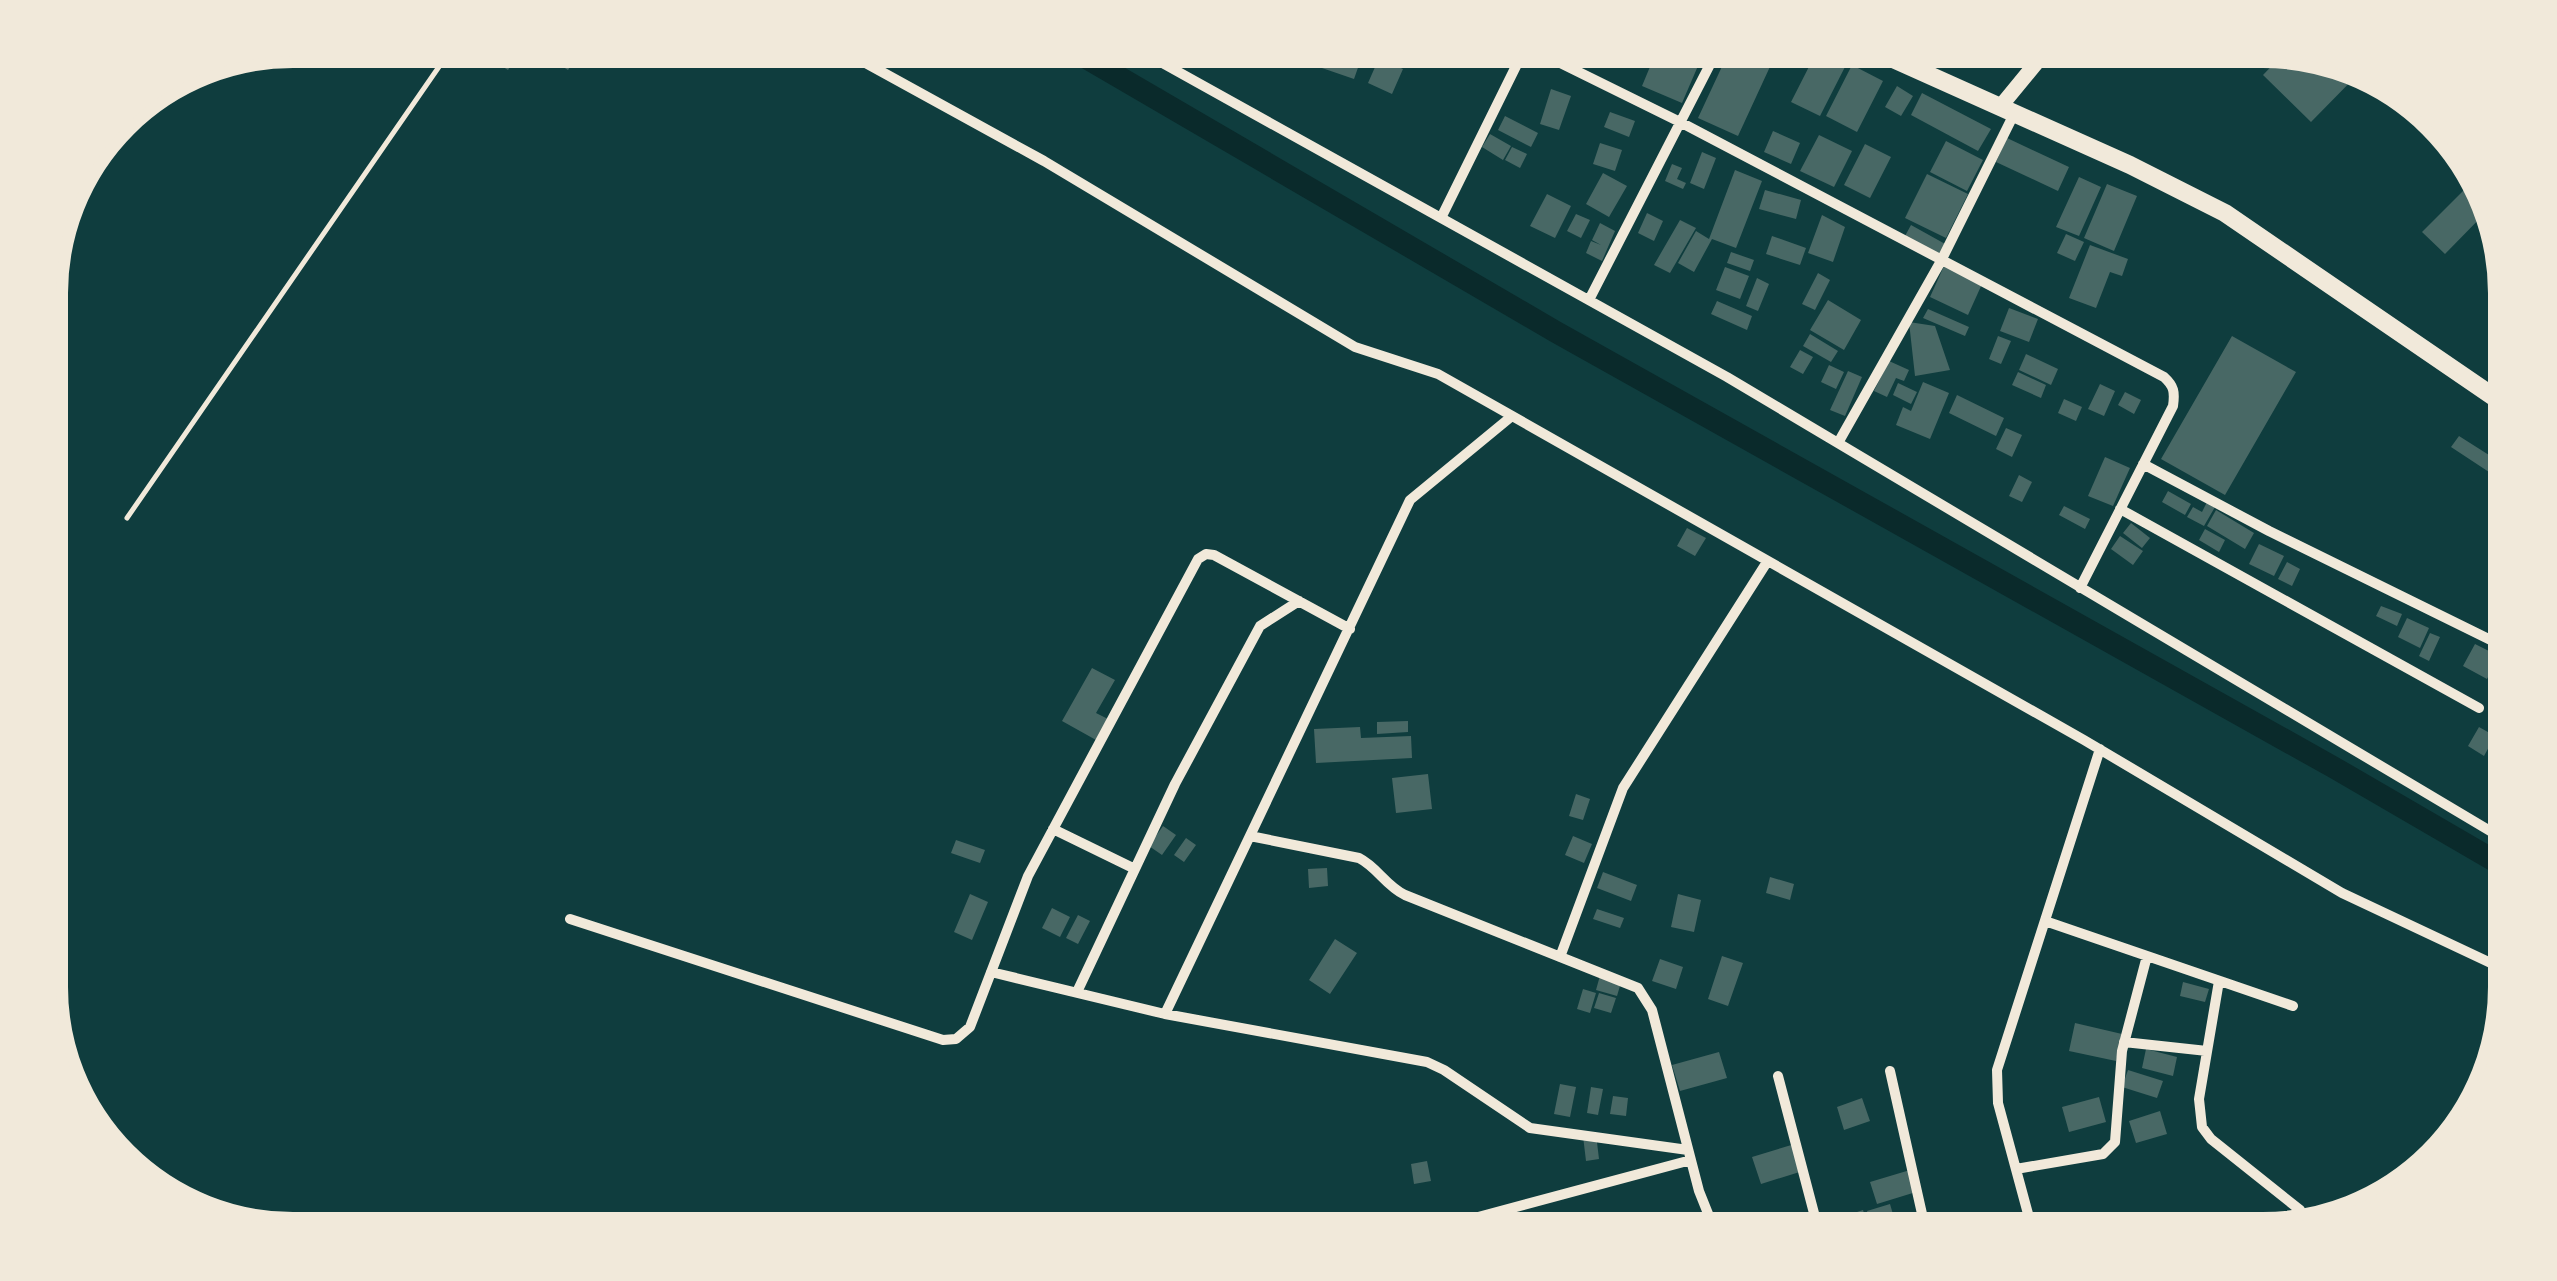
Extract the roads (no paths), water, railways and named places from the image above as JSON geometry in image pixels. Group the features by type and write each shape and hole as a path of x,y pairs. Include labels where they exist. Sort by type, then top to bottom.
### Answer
{"highway":[{"path":"1899,62 2225,213 2494,397"}],"main road":[{"path":"2007,111 2040,62"}],"street":[{"path":"864,62 1044,161 1355,347 1429,370 1512,416 2100,750 2342,894 2494,965"},
{"path":"1160,62 1727,377 2494,833"},
{"path":"1440,218 1520,62"},
{"path":"1561,62 2172,384 2172,406 2080,588"},
{"path":"1589,300 1711,62"},
{"path":"1838,443 1941,261 2007,111"},
{"path":"1165,1014 1410,500 1512,416"},
{"path":"2143,464 2494,642"},
{"path":"2120,509 2480,708"},
{"path":"570,919 943,1040 956,1039 970,1027 1023,888 1198,558 1214,555 1350,628"},
{"path":"1560,957 1623,788 1767,562"},
{"path":"1077,992 1175,784 1260,626 1299,601"},
{"path":"2029,1218 1998,1103 1997,1070 2100,750"},
{"path":"1053,830 1135,869"},
{"path":"1250,836 1359,858 1368,862 1394,890 1638,988 1652,1010 1699,1191 1710,1218"},
{"path":"2045,920 2293,1006"},
{"path":"2016,1169 2111,1150 2115,1142 2124,1042 2148,956"},
{"path":"992,972 1165,1014 1428,1062 1519,1122 1544,1132 1690,1155"},
{"path":"2219,981 2199,1099 2202,1128 2302,1215"},
{"path":"2124,1042 2207,1051"},
{"path":"1890,1070 1923,1218"},
{"path":"1778,1076 1815,1218"},
{"path":"1471,1218 1690,1155"}],"lane":[{"path":"128,518 442,62"}],"waterway":[{"path":"1093,62 1556,332 2494,861"}]}
